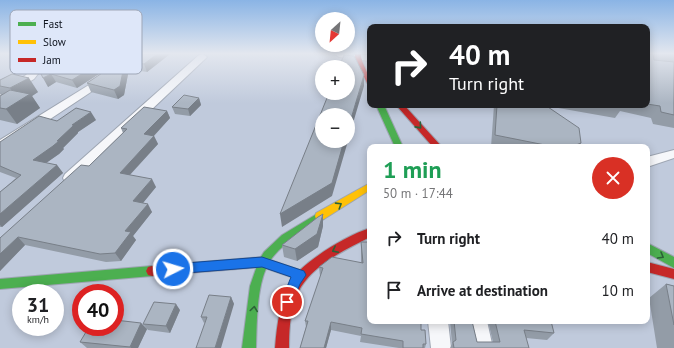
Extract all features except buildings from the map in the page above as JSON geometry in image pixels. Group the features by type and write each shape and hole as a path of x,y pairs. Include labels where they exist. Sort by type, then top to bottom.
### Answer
{"street":[{"path":"58,189 188,70"},
{"path":"0,96 33,74"},
{"path":"0,146 111,74"},
{"path":"381,108 398,144"},
{"path":"403,108 435,144"},
{"path":"650,161 674,154"},
{"path":"249,348 257,283 262,262 288,237 367,188"},
{"path":"282,348 283,323 287,302 295,281 307,268 321,257 367,234"},
{"path":"650,250 674,263"},
{"path":"0,284 262,262 300,275"},
{"path":"650,268 674,274"},
{"path":"438,324 442,348"},
{"path":"478,324 483,348"}],"traffic: fast":[{"path":"381,108 398,144"},
{"path":"249,348 255,286 263,263 268,255 292,234 320,216"},
{"path":"650,250 674,263"},
{"path":"0,284 152,271"}],"traffic: slow":[{"path":"320,216 367,188"}],"traffic: jam":[{"path":"364,70 367,77"},
{"path":"403,108 435,144"},
{"path":"282,348 288,302 293,289 301,277 321,259 367,234"},
{"path":"152,271 262,262 300,275"},
{"path":"650,268 674,274"}],"route":[{"path":"173,269 262,262 300,275 295,281 287,302"}]}
